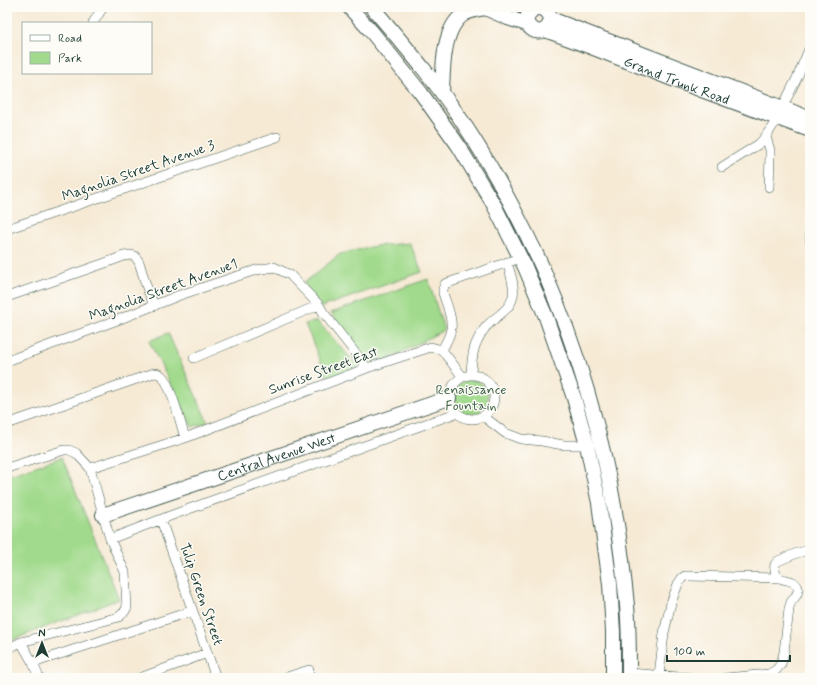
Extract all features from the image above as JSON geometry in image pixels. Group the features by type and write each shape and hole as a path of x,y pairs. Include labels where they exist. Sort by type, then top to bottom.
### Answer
{"main road":[{"path":"349,7 371,31 421,92 458,145 494,205 514,260 546,317 574,398 587,446 599,502 610,584 613,631 613,678"},
{"path":"372,7 436,84 471,134 508,198 543,267 575,352 601,440 621,550 628,618 629,675"},
{"path":"442,93 446,44 449,33 456,22 464,14 484,7 508,18 527,24 530,28 540,32 550,18 549,13 543,8 532,8 528,14 527,24"},
{"name":"Grand Trunk Road","path":"550,18 780,113 810,130"},
{"name":"Grand Trunk Road","path":"780,113 810,119"},
{"name":"Central Avenue West","path":"103,515 449,398"}],"street":[{"path":"94,22 103,7"},
{"path":"722,167 759,144 766,137 780,113 810,47"},
{"name":"Magnolia Street Avenue 3","path":"7,229 277,137"},
{"path":"766,137 770,150 769,187"},
{"path":"810,231 810,240"},
{"path":"7,297 124,256 132,255 135,256 139,262 154,306"},
{"path":"514,260 513,297 510,304 486,327 475,344 466,375 442,350 450,334 452,326 443,289 445,285 514,260"},
{"name":"Magnolia Street Avenue1","path":"7,361 180,295 256,270 274,268 290,275 319,305 367,368"},
{"path":"194,358 319,305"},
{"name":"Sunrise Street East","path":"90,468 185,438 367,368 431,347 442,350"},
{"path":"7,424 154,372 163,376 169,386 185,438"},
{"path":"466,375 480,375 487,380 492,387 494,396 493,405 488,412 483,416 472,419 464,418 456,413 451,406 449,398 450,389 455,381 466,375"},
{"path":"110,539 456,413"},
{"path":"483,416 505,433 521,439 562,445 587,446"},
{"path":"7,468 64,450 69,450 76,453 90,468 110,539 126,572 128,607 119,617 20,642 7,649"},
{"name":"Tulip Green Street","path":"161,520 216,678"},
{"path":"778,578 774,566 778,561 797,553 810,550"},
{"path":"659,675 664,633 671,602 682,578 685,576 778,578 793,581 798,587 798,591 789,609 784,652 781,664 776,670 769,674 726,678"},
{"path":"33,663 192,611"},
{"path":"20,642 33,663 39,678"},
{"path":"140,678 207,653"},
{"path":"284,678 309,670"},
{"path":"629,675 659,675 692,678"}],"green space":[{"path":"410,243 422,272 313,310 304,283 340,254 375,246"},
{"path":"428,279 444,330 372,368 331,313"},
{"path":"317,321 361,369 329,382 305,324"},
{"path":"168,333 208,423 192,427 149,341"},
{"name":"Renaissance Fountain","path":"471,380 477,381 483,385 487,391 487,403 483,409 477,413 471,414 465,413 459,409 455,403 454,397 455,391 459,385 465,381"},
{"path":"62,457 119,599 7,642 7,476"}]}
